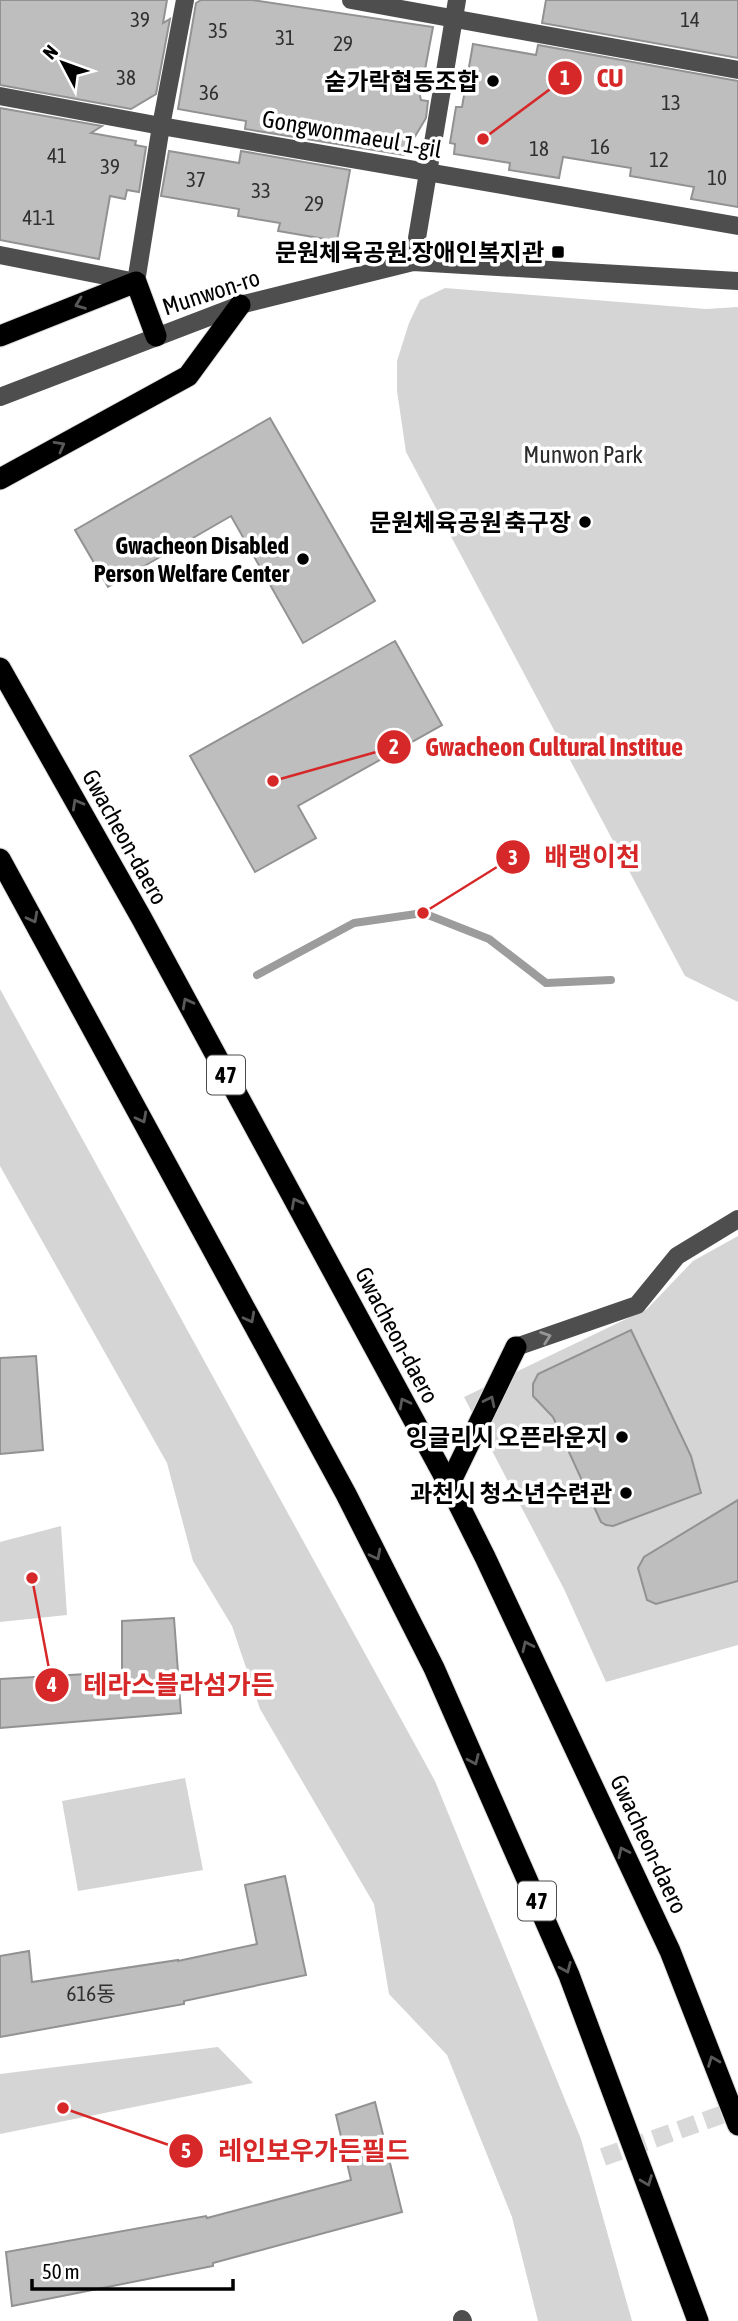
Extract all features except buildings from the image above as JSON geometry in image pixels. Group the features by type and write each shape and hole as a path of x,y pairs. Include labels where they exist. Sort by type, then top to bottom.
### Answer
{"highway":[{"path":"0,336 136,282 156,336"},
{"path":"0,479 188,376 240,305"},
{"name":"Gwacheon-daero","path":"0,668 142,919 449,1485 670,1951 738,2125"},
{"name":"47","path":"0,859 346,1494 433,1668 569,1975 698,2321"},
{"path":"449,1485 516,1347"}],"street":[{"path":"0,255 136,282 185,0"},
{"path":"351,0 738,70"},
{"path":"413,262 457,0"},
{"name":"Gongwonmaeul 1-gil","path":"0,96 738,226"},
{"name":"Munwon-ro","path":"0,397 240,305 413,262 738,281"},
{"path":"516,1347 637,1305 677,1256 738,1219"}],"green space":[{"name":"Munwon Park","path":"445,288 706,309 738,307 738,1002 685,976 406,452 397,391 397,361 409,323 420,300"},
{"path":"0,989 435,1781 581,2139 632,2321 538,2321 512,2217 447,2055 389,1994 374,1904 260,1709 232,1626 193,1561 167,1463 0,1166"},
{"name":"과천시 청소년수련관","path":"738,1236 738,1645 606,1682 564,1589 464,1397 647,1309 693,1261"},
{"path":"61,1526 67,1615 0,1622 0,1542"},
{"path":"185,1778 203,1870 78,1891 62,1801"},
{"path":"218,2047 253,2083 0,2134 0,2074"}],"waterway":[{"path":"257,975 354,923 423,913 489,939 546,983 611,980"}],"tunnel":[{"path":"603,2157 738,2109"}],"place":[{"name":"숟가락협동조합","path":"493,81"},
{"name":"CU","path":"483,139"},
{"name":"문원체육공원.장애인복지관","path":"558,252"},
{"name":"문원체육공원 축구장","path":"585,522"},
{"name":"Gwacheon Disabled Person Welfare Center","path":"303,559"},
{"name":"Gwacheon Cultural Institue","path":"273,781"},
{"name":"배랭이천","path":"423,913"},
{"name":"잉글리시 오픈라운지","path":"622,1437"},
{"name":"과천시 청소년수련관","path":"626,1493"},
{"name":"테라스블라섬가든","path":"32,1578"},
{"name":"레인보우가든필드","path":"63,2108"}]}
